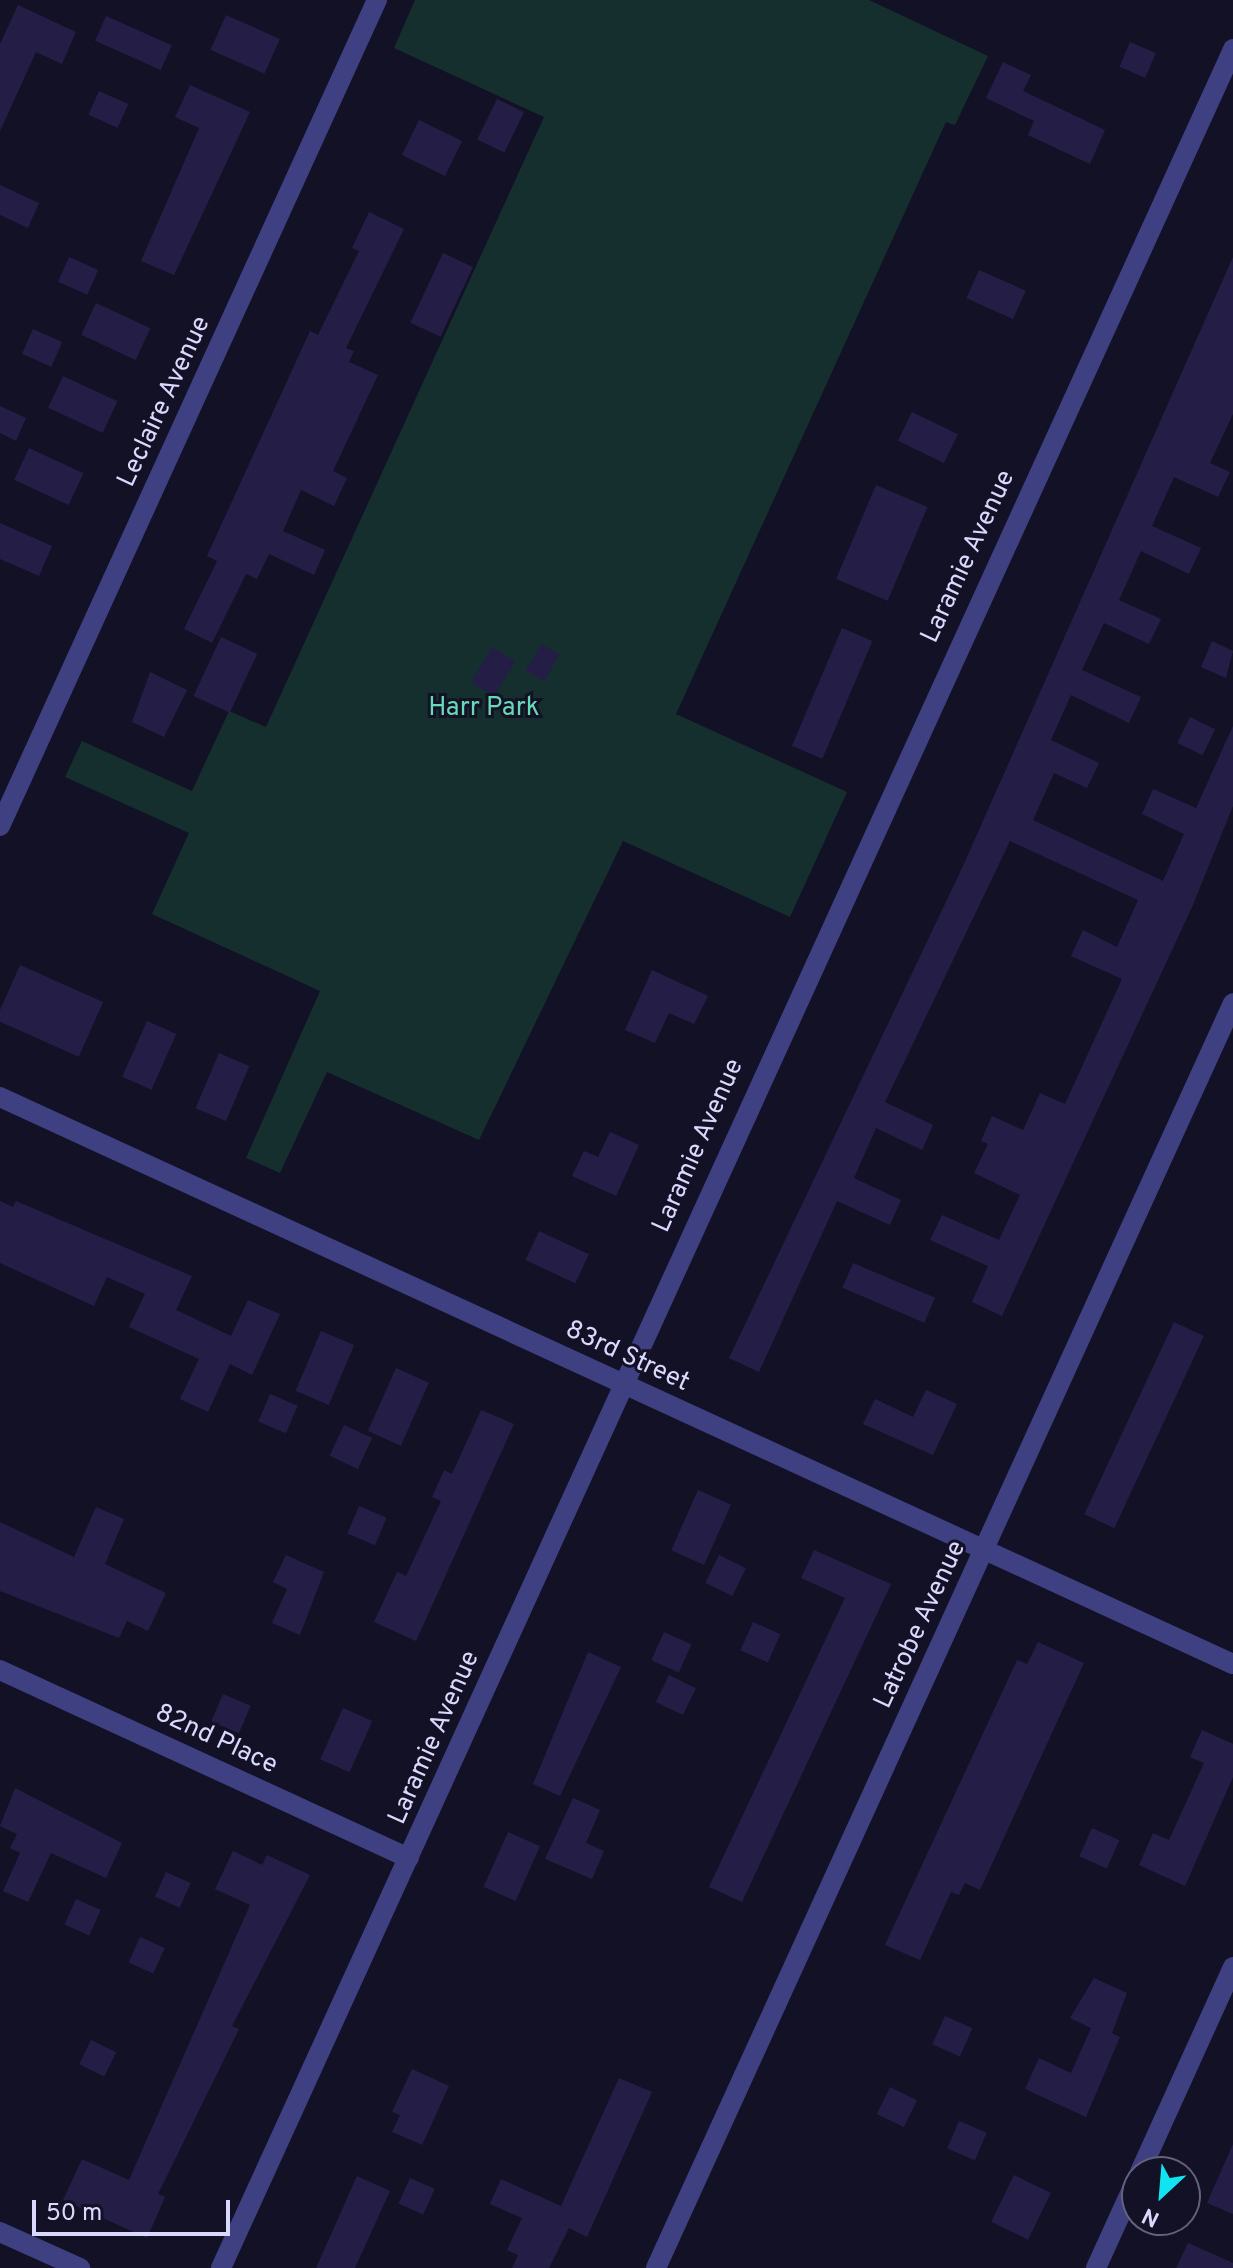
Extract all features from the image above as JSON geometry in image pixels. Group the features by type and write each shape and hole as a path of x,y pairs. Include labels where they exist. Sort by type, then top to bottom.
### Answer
{"street":[{"name":"Leclaire Avenue","path":"0,826 377,0"},
{"name":"Laramie Avenue","path":"221,2268 1233,49"},
{"name":"Latrobe Avenue","path":"656,2268 1233,1003"},
{"name":"83rd Street","path":"0,1097 1233,1664"},
{"name":"82nd Place","path":"0,1670 409,1858"},
{"path":"1147,2156 1233,1967"},
{"path":"1096,2268 1121,2213"},
{"path":"0,2232 80,2268"}],"green space":[{"name":"Harr Park","path":"415,0 869,0 988,56 955,125 946,122 676,714 847,792 790,917 623,841 479,1140 327,1072 280,1173 246,1158 320,991 152,914 189,833 65,777 82,741 192,791 229,711 266,727 544,117 394,48"}],"building":[{"path":"18,5 76,32 62,64 36,52 0,131 0,44"},
{"path":"226,15 280,39 264,74 211,50"},
{"path":"106,16 172,45 161,70 95,41"},
{"path":"1130,42 1156,53 1145,78 1119,67"},
{"path":"1003,62 1031,75 1023,91 1105,130 1090,164 1028,135 1034,121 986,98"},
{"path":"190,85 250,112 174,275 141,261 199,128 175,117"},
{"path":"99,91 128,104 118,128 88,115"},
{"path":"497,99 524,112 504,153 477,139"},
{"path":"419,120 462,141 445,176 402,155"},
{"path":"0,185 39,203 28,228 0,215"},
{"path":"369,212 404,229 346,348 354,351 349,362 378,375 333,471 347,478 334,506 301,490 283,531 325,550 314,575 269,554 257,579 246,574 212,643 184,629 217,561 207,556 310,331 318,335 359,251 352,248"},
{"path":"443,253 473,267 440,337 410,323"},
{"path":"69,257 98,270 87,295 58,282"},
{"path":"1233,257 1233,414 1210,463 1230,472 1218,497 1174,477 1152,526 1201,548 1189,574 1141,551 1119,600 1161,619 1149,644 1104,623 1082,670 1141,697 1129,723 1071,695 1051,740 1099,763 1087,788 1054,773 1033,820 1163,881 1184,834 1142,814 1153,789 1196,808 1233,726 1233,806 1192,907 1002,1316 972,1302 988,1266 930,1240 942,1215 999,1240 1020,1195 974,1173 988,1144 981,1141 992,1116 1023,1130 1040,1093 1065,1104 1122,979 1071,956 1083,930 1117,947 1138,900 1010,841 885,1102 933,1125 922,1150 876,1128 854,1178 901,1200 890,1225 837,1201 759,1372 729,1358 963,866"},
{"path":"979,270 1026,291 1013,319 966,298"},
{"path":"96,303 150,328 136,360 81,335"},
{"path":"33,329 62,342 51,367 22,354"},
{"path":"63,376 117,401 103,433 48,408"},
{"path":"0,406 26,418 16,441 0,433"},
{"path":"912,412 958,434 944,463 898,441"},
{"path":"29,448 83,473 69,505 14,480"},
{"path":"876,485 928,507 888,601 836,579"},
{"path":"0,523 52,546 39,576 0,559"},
{"path":"842,628 872,641 822,759 792,746"},
{"path":"221,637 257,654 230,713 194,696"},
{"path":"1212,641 1233,651 1226,678 1201,667"},
{"path":"541,644 559,654 544,681 526,671"},
{"path":"492,647 515,661 494,696 471,682"},
{"path":"150,672 187,690 164,737 132,722"},
{"path":"1190,717 1215,729 1202,755 1177,743"},
{"path":"20,965 103,1002 79,1057 0,1022 0,1010"},
{"path":"652,970 708,996 694,1024 669,1013 655,1043 625,1030"},
{"path":"147,1021 176,1034 151,1090 122,1077"},
{"path":"219,1053 249,1066 226,1121 196,1108"},
{"path":"610,1132 639,1145 616,1196 572,1176 584,1151 598,1157"},
{"path":"0,1201 13,1207 16,1201 192,1276 176,1310 231,1336 248,1300 280,1314 252,1375 230,1364 208,1412 180,1399 199,1359 129,1327 145,1294 107,1277 94,1306 0,1263"},
{"path":"539,1231 589,1254 575,1283 525,1260"},
{"path":"853,1263 935,1298 924,1323 842,1288"},
{"path":"1174,1322 1204,1336 1114,1528 1084,1514"},
{"path":"321,1331 354,1345 329,1405 296,1391"},
{"path":"396,1368 429,1383 401,1446 368,1431"},
{"path":"926,1390 957,1404 933,1455 863,1424 875,1399 913,1417"},
{"path":"270,1394 298,1406 286,1433 258,1422"},
{"path":"481,1410 514,1424 416,1641 374,1622 397,1572 406,1576 441,1501 432,1497 444,1470 452,1474"},
{"path":"344,1425 372,1438 358,1469 330,1456"},
{"path":"698,1490 731,1505 704,1565 671,1550"},
{"path":"359,1506 387,1518 375,1545 347,1534"},
{"path":"96,1507 124,1519 105,1564 166,1593 148,1631 127,1621 119,1638 0,1591 0,1522 74,1557"},
{"path":"814,1550 891,1584 742,1902 709,1887 845,1598 801,1578"},
{"path":"286,1555 324,1572 300,1635 272,1623 287,1589 273,1582"},
{"path":"719,1555 746,1568 732,1596 705,1583"},
{"path":"753,1622 780,1634 768,1663 740,1650"},
{"path":"664,1632 691,1644 679,1673 651,1660"},
{"path":"1038,1642 1084,1663 980,1890 965,1883 959,1895 951,1892 920,1960 885,1945 1017,1660 1027,1664"},
{"path":"588,1652 621,1667 560,1796 533,1784"},
{"path":"669,1675 696,1688 683,1715 656,1702"},
{"path":"223,1694 251,1706 239,1733 211,1722"},
{"path":"343,1708 372,1721 349,1772 320,1759"},
{"path":"1202,1730 1233,1744 1233,1777 1185,1886 1139,1865 1153,1833 1169,1840 1204,1763 1190,1757"},
{"path":"15,1788 122,1843 106,1878 51,1853 28,1902 3,1891 20,1853 10,1848 17,1834 0,1826"},
{"path":"573,1798 600,1810 586,1843 604,1851 592,1879 545,1859"},
{"path":"1092,1828 1119,1840 1107,1869 1079,1856"},
{"path":"508,1832 540,1846 516,1901 484,1887"},
{"path":"233,1851 262,1865 267,1855 310,1875 232,2026 239,2029 158,2194 165,2197 147,2238 63,2200 82,2159 129,2180 250,1905 215,1889"},
{"path":"166,1872 191,1883 180,1908 155,1897"},
{"path":"76,1899 101,1910 89,1936 65,1925"},
{"path":"140,1937 165,1948 153,1974 129,1963"},
{"path":"1094,1978 1127,1993 1112,2033 1120,2037 1086,2117 1025,2089 1039,2058 1071,2073 1091,2028 1070,2018"},
{"path":"945,2016 972,2028 960,2057 932,2044"},
{"path":"91,2040 116,2052 104,2077 79,2064"},
{"path":"412,2069 449,2086 422,2145 392,2132 400,2115 392,2112"},
{"path":"619,2078 652,2092 587,2237 569,2228 549,2268 512,2268 518,2255 507,2250 522,2218 490,2204 501,2179 561,2206"},
{"path":"890,2087 917,2100 904,2127 877,2114"},
{"path":"959,2121 987,2133 975,2160 947,2149"},
{"path":"1233,2144 1233,2214 1207,2203"},
{"path":"1014,2175 1051,2193 1028,2240 991,2222"},
{"path":"357,2176 390,2191 355,2268 316,2268"},
{"path":"410,2178 435,2189 423,2215 399,2204"},
{"path":"1188,2243 1233,2263 1233,2268 1176,2268"}]}
